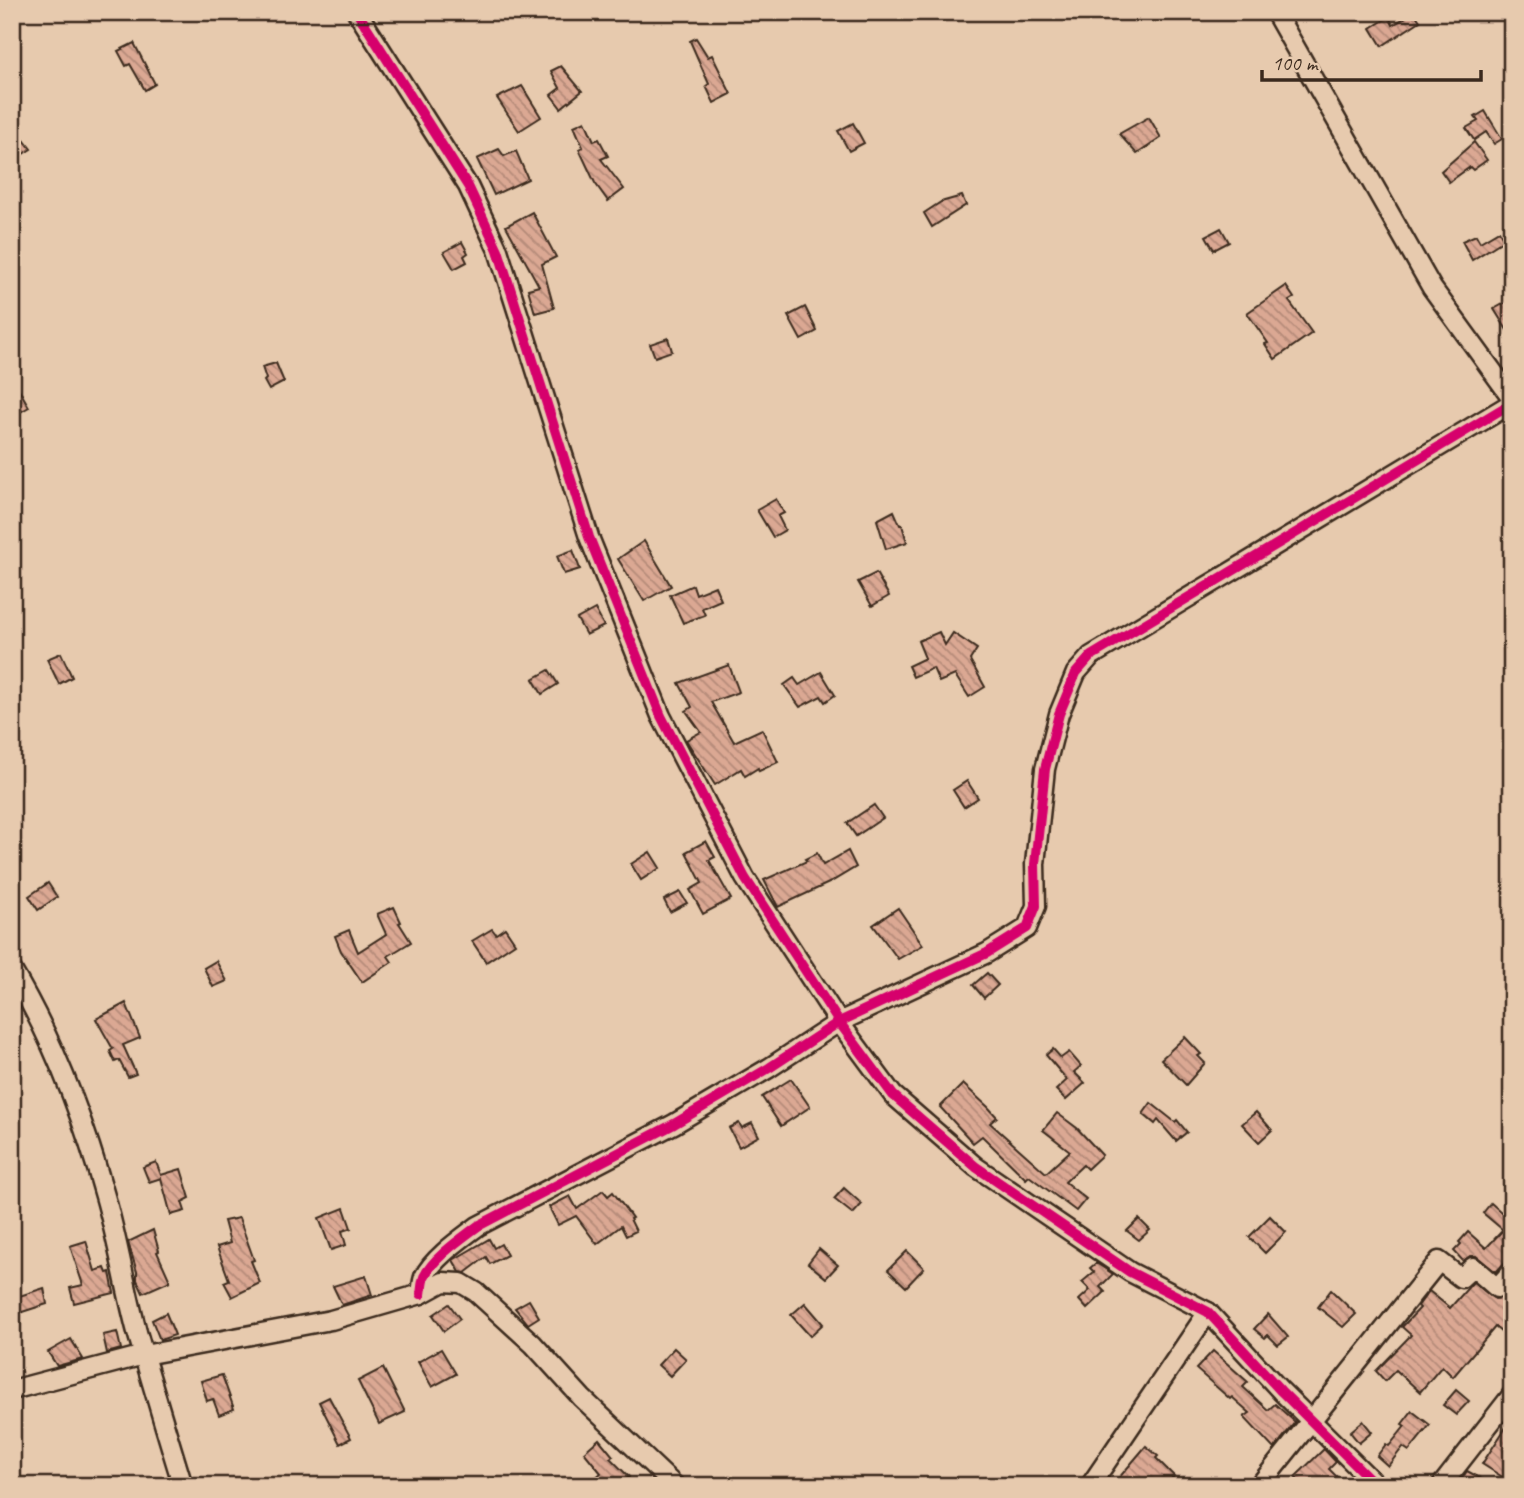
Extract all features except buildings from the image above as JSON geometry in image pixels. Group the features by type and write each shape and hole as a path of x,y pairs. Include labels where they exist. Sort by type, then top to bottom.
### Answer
{"street":[{"path":"357,12 468,186 498,250 589,537 661,716 746,878 839,1022 893,1095 976,1167 1130,1272 1208,1312 1377,1486"},
{"path":"1275,12 1432,288 1512,398"},
{"path":"421,1294 423,1278 430,1269 452,1246 478,1226 674,1124 769,1068 839,1022 987,953 1027,928 1035,906 1035,864 1045,769 1059,714 1076,673 1091,656 1512,403"},
{"path":"12,970 64,1069 86,1130 106,1199 144,1355 183,1486"},
{"path":"1259,1486 1439,1261 1461,1278 1473,1267 1497,1287 1512,1271"},
{"path":"12,1390 144,1355 331,1320 421,1294 443,1282 461,1283 476,1292 533,1344 582,1398 675,1486"},
{"path":"1090,1486 1208,1312"},
{"path":"1441,1486 1512,1395"}],"cycle path":[{"path":"357,12 468,186 498,250 589,537 661,716 745,878 839,1022 893,1095 976,1167 1130,1272 1208,1312 1281,1391 1377,1486"},
{"path":"421,1294 428,1270 448,1249 478,1226 674,1124 769,1068 839,1022 987,953 1027,928 1036,906 1035,864 1045,769 1059,714 1076,673 1091,656 1512,403"}]}
